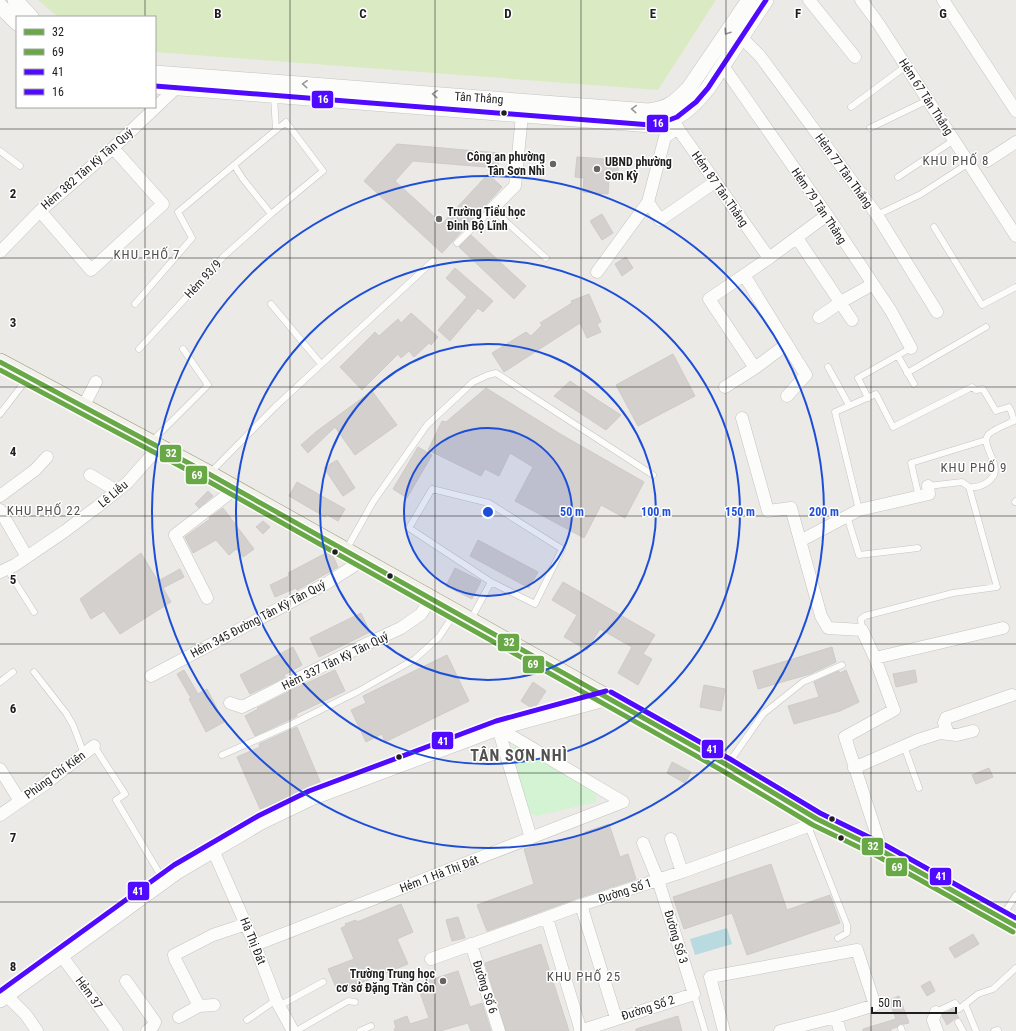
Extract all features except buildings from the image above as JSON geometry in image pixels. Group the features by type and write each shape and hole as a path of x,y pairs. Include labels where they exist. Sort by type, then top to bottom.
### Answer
{"main road":[{"path":"0,362 209,474 727,765 813,822 882,851 1009,922"}],"street":[{"path":"15,0 30,16"},
{"name":"Tân Thắng","path":"716,62 749,0"},
{"name":"Tân Thắng","path":"156,86 651,125 665,123 671,119 678,99 741,37 766,0"},
{"path":"809,0 855,57"},
{"name":"Hẻm 67 Tân Thắng","path":"861,0 878,23 1016,236"},
{"path":"943,0 1016,111"},
{"path":"0,6 16,22"},
{"name":"Hẻm 77 Tân Thắng","path":"741,37 760,56 877,215 937,312"},
{"name":"Hẻm 79 Tân Thắng","path":"716,62 827,216 891,311 912,348"},
{"name":"Tân Thắng","path":"156,73 650,110 671,119"},
{"name":"Hẻm 382 Tân Kỳ Tân Quý","path":"156,107 176,88"},
{"name":"Hẻm 382 Tân Kỳ Tân Quý","path":"0,252 40,211 113,148 155,108"},
{"path":"492,209 515,186 522,115"},
{"path":"596,272 648,202 671,119"},
{"name":"Hẻm 87 Tân Thắng","path":"671,119 769,258"},
{"path":"987,161 1016,142"},
{"path":"40,211 91,270 162,204 113,148"},
{"path":"648,202 660,220 715,182"},
{"path":"755,368 709,299 827,216"},
{"path":"797,238 852,320"},
{"path":"744,275 806,375 787,396"},
{"path":"819,317 841,302 873,284"},
{"path":"725,387 755,368 787,344"},
{"path":"83,407 96,382"},
{"path":"742,418 768,510 791,508 821,616 828,628 862,630 875,658 894,710 845,738 882,851"},
{"name":"Lê Liễu","path":"4,570 27,557 66,531 127,483 155,445"},
{"path":"0,496 34,470 47,457"},
{"path":"90,474 117,491"},
{"path":"800,540 859,510 929,494 928,486"},
{"path":"207,598 175,536 235,489"},
{"path":"0,510 27,557"},
{"name":"Hẻm 345 Đường Tân Kỳ Tân Quý","path":"151,676 327,583 364,560"},
{"name":"Hẻm 337 Tân Kỳ Tân Quý","path":"230,703 242,707 358,648 401,628 420,614 431,598"},
{"path":"875,658 1003,628"},
{"path":"948,733 944,722 946,718 1012,694"},
{"path":"37,1031 26,1014 3,998 178,871 261,822 311,798 498,728 608,698"},
{"path":"498,728 531,838"},
{"name":"Hẻm 1 Hà Thị Đát","path":"255,945 623,802 498,728"},
{"path":"854,768 904,746 940,733 957,735 973,731"},
{"name":"Phùng Chí Kiên","path":"0,815 45,784 94,746"},
{"path":"0,768 20,801"},
{"name":"Đường Số 1","path":"431,959 581,905 682,872 813,822"},
{"path":"671,839 682,872"},
{"name":"Đường Số 3","path":"643,844 658,880 694,994"},
{"name":"Hà Thị Đát","path":"213,850 255,945 277,1003 295,1031"},
{"path":"581,905 616,1018"},
{"path":"547,918 581,1031"},
{"path":"199,1006 174,955 213,935 246,924"},
{"name":"Đường Số 6","path":"471,944 499,1031"},
{"path":"724,1031 710,977 857,950 875,1005 836,1017 780,1031"},
{"name":"Hẻm 37","path":"61,956 117,1031"},
{"path":"126,981 155,1022 147,1031"},
{"name":"Đường Số 2","path":"581,1031 616,1018 694,994"},
{"path":"179,1018 199,1006 214,1005"},
{"path":"936,1012 933,1020 937,1031"},
{"path":"836,1017 840,1031"}],"lane":[{"path":"851,107 906,66"},
{"path":"135,304 192,238 178,212 276,130 274,96"},
{"path":"870,128 928,100"},
{"name":"Hẻm 93/9","path":"139,349 224,256 271,214 323,171 286,122 276,130"},
{"path":"898,177 954,140"},
{"path":"0,151 20,166"},
{"path":"877,215 921,194 969,163"},
{"path":"234,165 243,179 271,214"},
{"path":"457,243 492,209 546,258"},
{"path":"934,227 982,305 1016,287"},
{"path":"209,474 275,407 433,261"},
{"path":"271,304 321,364"},
{"path":"907,373 986,328"},
{"path":"868,398 858,378 912,348"},
{"path":"155,445 208,385 183,349"},
{"path":"898,356 914,384"},
{"path":"828,367 850,406"},
{"path":"346,550 373,502 428,425 473,382 496,373 653,474"},
{"path":"0,414 28,378"},
{"path":"859,510 835,412 876,394 893,427 972,387 976,390 983,388 996,411 1009,407 1014,409 1014,421 987,436 987,447 996,467 994,475 984,485 977,488 969,487 962,482 928,486"},
{"path":"919,497 911,463 986,440"},
{"path":"862,630 861,619 865,616 953,594 997,587 969,487"},
{"path":"432,489 489,503 562,548 535,604 492,582 409,528 432,489"},
{"path":"847,516 859,555 918,548"},
{"path":"4,570 34,612"},
{"path":"222,755 290,725 357,692 415,659 463,616 492,582"},
{"path":"727,765 762,714 803,682 842,665"},
{"path":"0,682 13,672"},
{"path":"34,672 66,713 73,725 84,754"},
{"name":"Phùng Chí Kiên","path":"94,746 125,794 116,800 164,881"},
{"path":"904,746 919,788"},
{"path":"813,822 847,925 847,933 838,938"},
{"path":"1009,922 1016,894"},
{"path":"936,1012 955,1003 959,1009 978,994 993,988 1016,968"},
{"path":"247,1020 277,1003 323,982"},
{"path":"694,994 705,1031"},
{"path":"295,1031 348,1001 355,1002"},
{"path":"965,1004 976,1031"},
{"path":"958,1022 963,1031"},
{"path":"360,1031 371,1026"}],"green space":[{"path":"38,0 716,0 658,90 156,52 156,16 57,16"},
{"path":"516,744 597,794 596,802 537,816 526,812 511,748"}],"water":[{"path":"727,928 732,944 695,955 690,939"}],"transit line":[{"name":"16","path":"156,86 651,125 677,117 696,102 708,88 766,0"},
{"name":"32","path":"0,362 209,474 727,765 817,819 882,851 1016,926"},
{"name":"69","path":"0,370 206,480 723,771 813,825 879,857 1013,932"},
{"name":"41","path":"0,991 174,865 258,816 309,791 496,721 606,691"},
{"name":"41","path":"611,692 730,759 820,813 885,845 1016,918"}],"place":[{"name":"Công an phường Tân Sơn Nhì","path":"553,164"},
{"name":"UBND phường Sơn Kỳ","path":"597,169"},
{"name":"Trường Tiểu học Đinh Bộ Lĩnh","path":"439,219"},
{"name":"Trường Trung học cơ sở Đặng Trần Côn","path":"443,981"}],"district":[{"name":"KHU PHỐ 8","path":"956,160"},
{"name":"KHU PHỐ 7","path":"147,254"},
{"name":"KHU PHỐ 9","path":"974,467"},
{"name":"KHU PHỐ 22","path":"44,510"},
{"name":"TÂN SƠN NHÌ","path":"519,755"},
{"name":"KHU PHỐ 25","path":"584,976"}]}
